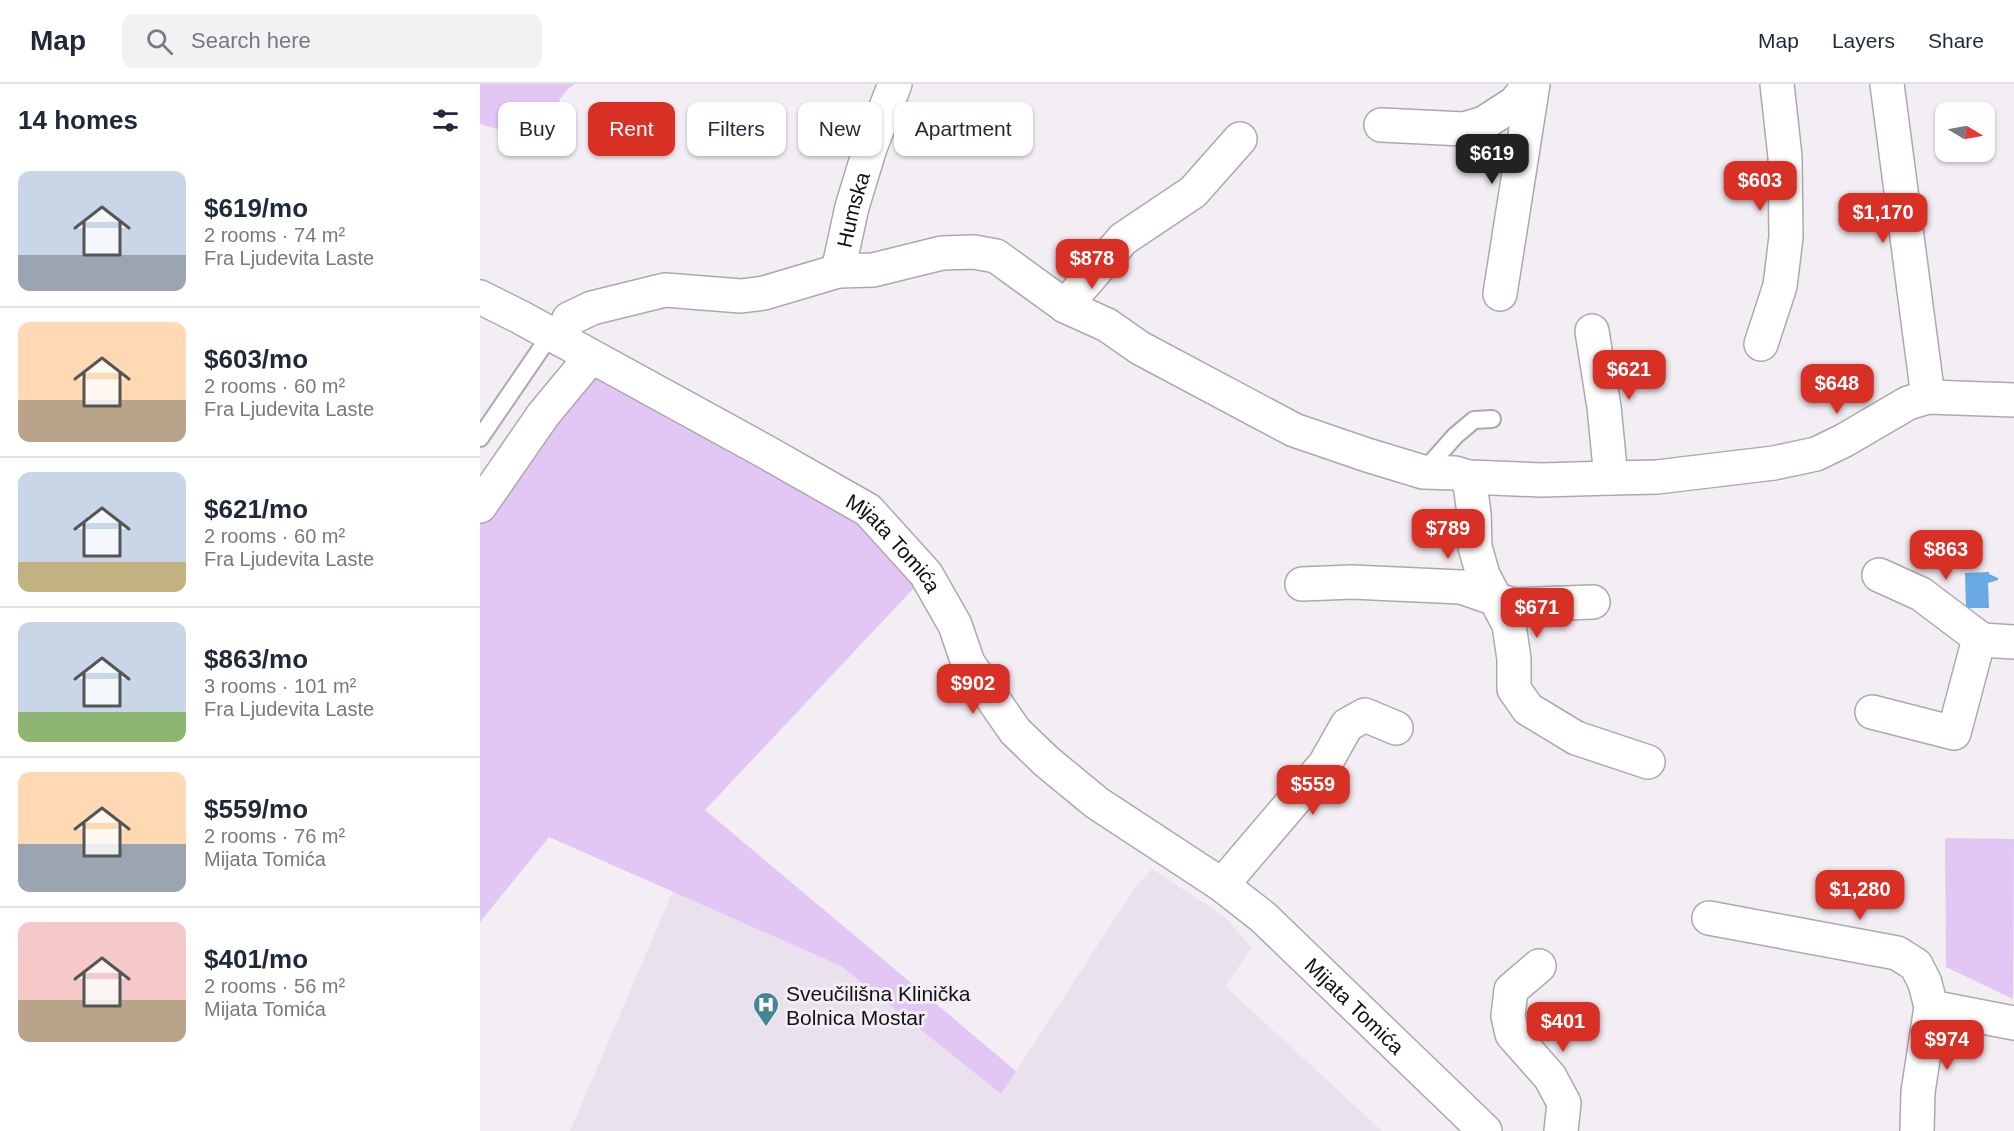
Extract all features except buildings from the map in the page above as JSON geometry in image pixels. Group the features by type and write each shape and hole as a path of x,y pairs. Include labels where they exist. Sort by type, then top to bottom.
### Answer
{"street":[{"name":"Humska","path":"838,271 852,207 870,148 895,84"},
{"path":"1381,125 1464,129 1484,123 1515,104 1532,84"},
{"path":"1500,294 1532,84"},
{"path":"1761,344 1780,286 1786,237 1785,157 1777,84"},
{"path":"1887,84 1928,397"},
{"path":"1065,306 1123,240 1194,192 1240,139"},
{"path":"555,337 569,319 592,309 665,290 741,296 764,293 838,271 873,270 942,253 974,252 996,256 1065,306 1107,325 1149,353 1294,430 1423,472 1540,480 1657,477 1774,463 1816,454 1908,403 1928,397 2014,400"},
{"name":"Mijata Tomića","path":"480,297 868,510 926,574 955,624 969,663 1015,731 1046,761 1097,803 1222,885 1263,917 1485,1131"},
{"path":"1592,331 1604,407 1611,478"},
{"path":"480,506 543,414 591,357"},
{"path":"1470,477 1475,547 1483,575 1509,624 1514,660 1514,689 1528,709 1576,738 1648,762"},
{"path":"1879,575 1921,594 1998,641"},
{"path":"1302,584 1364,582 1461,586 1513,605 1593,602"},
{"path":"1872,712 1954,733 1976,650 1998,641"},
{"path":"1222,885 1325,764 1347,725 1365,715 1396,728"},
{"path":"1709,918 1897,953 1916,965 1925,983 1931,1007 1918,1092 1917,1131"},
{"path":"1539,966 1511,990 1508,1016 1512,1034 1550,1077 1564,1103 1561,1131"},
{"path":"1931,1007 2014,1023"}],"lane":[{"path":"480,438 555,337"},
{"path":"1423,472 1455,436 1474,420 1492,420"}],"shaded area":[{"path":"480,84 575,84 568,89 559,102 498,102 498,129 480,124"},
{"path":"591,357 766,452 928,573 705,810 1016,1071 1001,1094 841,966 549,837 480,922 480,506"},
{"path":"1945,838 2014,839 2013,999 1946,967"},
{"name":"Sveučilišna Klinička Bolnica Mostar","path":"1152,869 1226,918 1252,948 1225,986 1382,1131 570,1131 673,891 841,966 1001,1094 1136,886"}],"water":[{"path":"1989,572 1998,580 1988,583 1989,608 1966,608 1965,573"}],"place":[{"name":"Sveučilišna Klinička Bolnica Mostar","path":"766,1028"}]}
